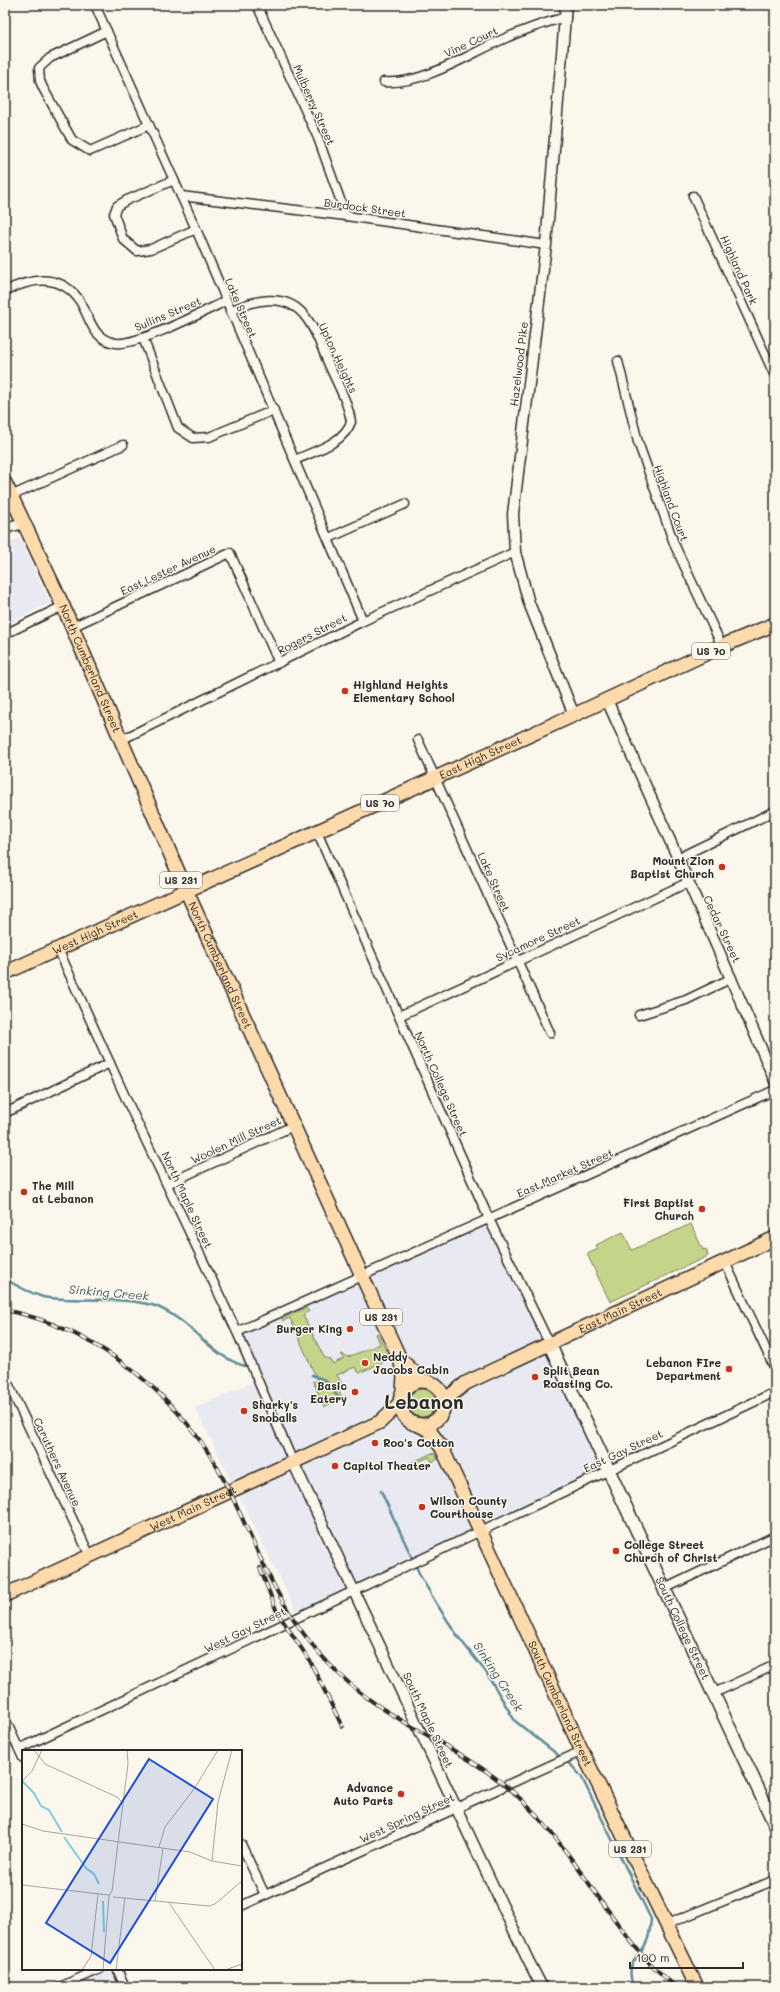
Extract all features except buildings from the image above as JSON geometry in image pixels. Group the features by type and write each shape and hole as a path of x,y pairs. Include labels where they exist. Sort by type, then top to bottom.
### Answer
{"main road":[{"name":"North Cumberland Street","path":"5,483 63,606 186,890 293,1126 363,1275 400,1359 404,1376 403,1390"},
{"name":"East High Street","path":"186,890 318,832 608,700 722,646 775,624"},
{"name":"West High Street","path":"5,973 186,890"},
{"name":"East Main Street","path":"443,1408 451,1395 466,1383 775,1238"},
{"name":"South College Street","path":"549,1344 581,1415 609,1470 775,1825"},
{"name":"North Cumberland Street","path":"400,1359 428,1382"},
{"name":"East Main Street","path":"428,1382 441,1385 466,1383"},
{"path":"403,1390 412,1383 428,1382"},
{"name":"US 231","path":"428,1382 440,1390 443,1408"},
{"name":"US 231","path":"403,1390 399,1404 402,1414 414,1423"},
{"name":"West Main Street","path":"5,1595 380,1422 399,1404"},
{"path":"414,1423 432,1422 443,1408"},
{"path":"442,1448 440,1423 443,1408"},
{"name":"West Main Street","path":"380,1422 414,1423"},
{"name":"South Cumberland Street","path":"414,1423 429,1430 442,1448 582,1751 697,1987"}],"street":[{"name":"Lake Street","path":"95,5 196,229 329,538 363,621"},
{"name":"Mulberry Street","path":"257,5 318,138 346,216"},
{"name":"Hazelwood Pike","path":"566,5 546,245 513,514 515,552 529,603 574,715"},
{"name":"Vine Court","path":"384,82 398,83 432,72 540,24 566,17"},
{"path":"107,31 50,58 44,63 39,68 40,81 43,88 72,140 90,152 149,125"},
{"path":"174,180 127,200 118,206 114,214 123,239 137,251 152,250 196,229"},
{"name":"Burdock Street","path":"181,196 346,216 546,245"},
{"name":"Highland Park","path":"693,196 775,376"},
{"name":"Sullins Street","path":"5,291 35,280 50,280 64,286 77,298 90,324 101,339 116,344 143,338 226,301"},
{"name":"Upton Heights","path":"230,310 258,300 280,301 297,308 311,325 348,406 351,422 343,435 295,460"},
{"path":"143,338 178,428 193,438 209,437 274,410"},
{"name":"Highland Court","path":"618,361 638,442 675,546 722,646"},
{"path":"11,496 123,445"},
{"path":"329,538 405,504"},
{"path":"5,528 24,523"},
{"name":"Rogers Street","path":"121,740 363,621 515,552"},
{"name":"East Lester Avenue","path":"72,627 230,553 279,663"},
{"path":"5,634 63,606"},
{"name":"Cedar Street","path":"608,700 678,858 687,882 732,978 775,1081"},
{"name":"Lake Street","path":"418,740 550,1033"},
{"path":"678,858 775,811"},
{"name":"North College Street","path":"318,832 489,1219 549,1344"},
{"name":"Sycamore Street","path":"399,1016 687,882"},
{"name":"North Maple Street","path":"58,949 236,1332 293,1462"},
{"path":"639,1015 686,1000 732,978"},
{"path":"5,1113 110,1062"},
{"name":"East Market Street","path":"236,1332 775,1090"},
{"name":"Woolen Mill Street","path":"166,1184 293,1126"},
{"path":"725,1262 775,1369"},
{"name":"Caruthers Avenue","path":"5,1377 90,1556"},
{"name":"East Gay Street","path":"481,1532 775,1392"},
{"name":"South Maple Street","path":"293,1462 542,1987"},
{"name":"West Gay Street","path":"19,1749 354,1590 481,1532"},
{"path":"664,1588 775,1536"},
{"path":"714,1694 775,1665"},
{"path":"5,1719 22,1756"},
{"name":"West Spring Street","path":"242,1906 582,1751"},
{"path":"242,1846 265,1895"},
{"path":"667,1924 775,1880"},
{"path":"60,1987 98,1970"},
{"path":"117,1970 125,1987"}],"shaded area":[{"path":"20,538 50,603 5,625 5,545"},
{"path":"489,1219 609,1470 299,1617 195,1408 257,1380 237,1332"},
{"path":"106,1971 114,1974 120,1987 72,1987"}],"green space":[{"path":"691,1224 703,1250 706,1249 708,1256 610,1302 587,1254 598,1249 596,1245 623,1232 632,1250"},
{"path":"306,1308 309,1311 303,1315 324,1357 330,1359 333,1364 344,1358 341,1354 348,1357 380,1344 376,1334 378,1333 390,1359 359,1373 355,1367 337,1375 342,1384 337,1387 342,1398 324,1407 313,1381 318,1382 290,1318 283,1321 282,1319"},
{"path":"422,1389 432,1393 436,1403 432,1413 422,1417 412,1413 408,1403 412,1393"},
{"path":"432,1453 435,1454 438,1459 432,1462 429,1457 403,1469 402,1467"}],"waterway":[{"name":"Sinking Creek","path":"5,1279 19,1287 46,1298 126,1301 149,1304 158,1307 181,1321 221,1354 232,1361 245,1366"},
{"name":"Sinking Creek","path":"312,1375 325,1380 338,1397"},
{"name":"Sinking Creek","path":"381,1491 421,1577 436,1603 459,1638 486,1672 515,1721 572,1766 581,1776 651,1919 647,1941 632,1966 631,1978 633,1987"}],"railway":[{"path":"5,1310 40,1319 73,1333 105,1351 135,1372 162,1397 187,1424 208,1453 226,1484 279,1595 291,1616 321,1655 347,1681 376,1704 485,1770 512,1791 546,1826 639,1951 676,1987"},
{"path":"260,1568 277,1612 310,1661 342,1726"}],"place":[{"name":"Highland Heights Elementary School","path":"345,691"},
{"name":"Mount Zion Baptist Church","path":"722,867"},
{"name":"The Mill at Lebanon","path":"24,1192"},
{"name":"First Baptist Church","path":"702,1209"},
{"name":"Burger King","path":"350,1329"},
{"name":"Neddy Jacobs Cabin","path":"365,1363"},
{"name":"Lebanon FIre Department","path":"729,1369"},
{"name":"Split Bean Roasting Co.","path":"535,1377"},
{"name":"Basic Eatery","path":"355,1392"},
{"name":"Sharky's Snoballs","path":"244,1411"},
{"name":"Roo's Cotton","path":"375,1443"},
{"name":"Capitol Theater","path":"335,1466"},
{"name":"Wilson County Courthouse","path":"422,1507"},
{"name":"College Street Church of Christ","path":"616,1551"},
{"name":"Advance Auto Parts","path":"401,1794"}],"district":[{"name":"Lebanon","path":"424,1402"}]}
